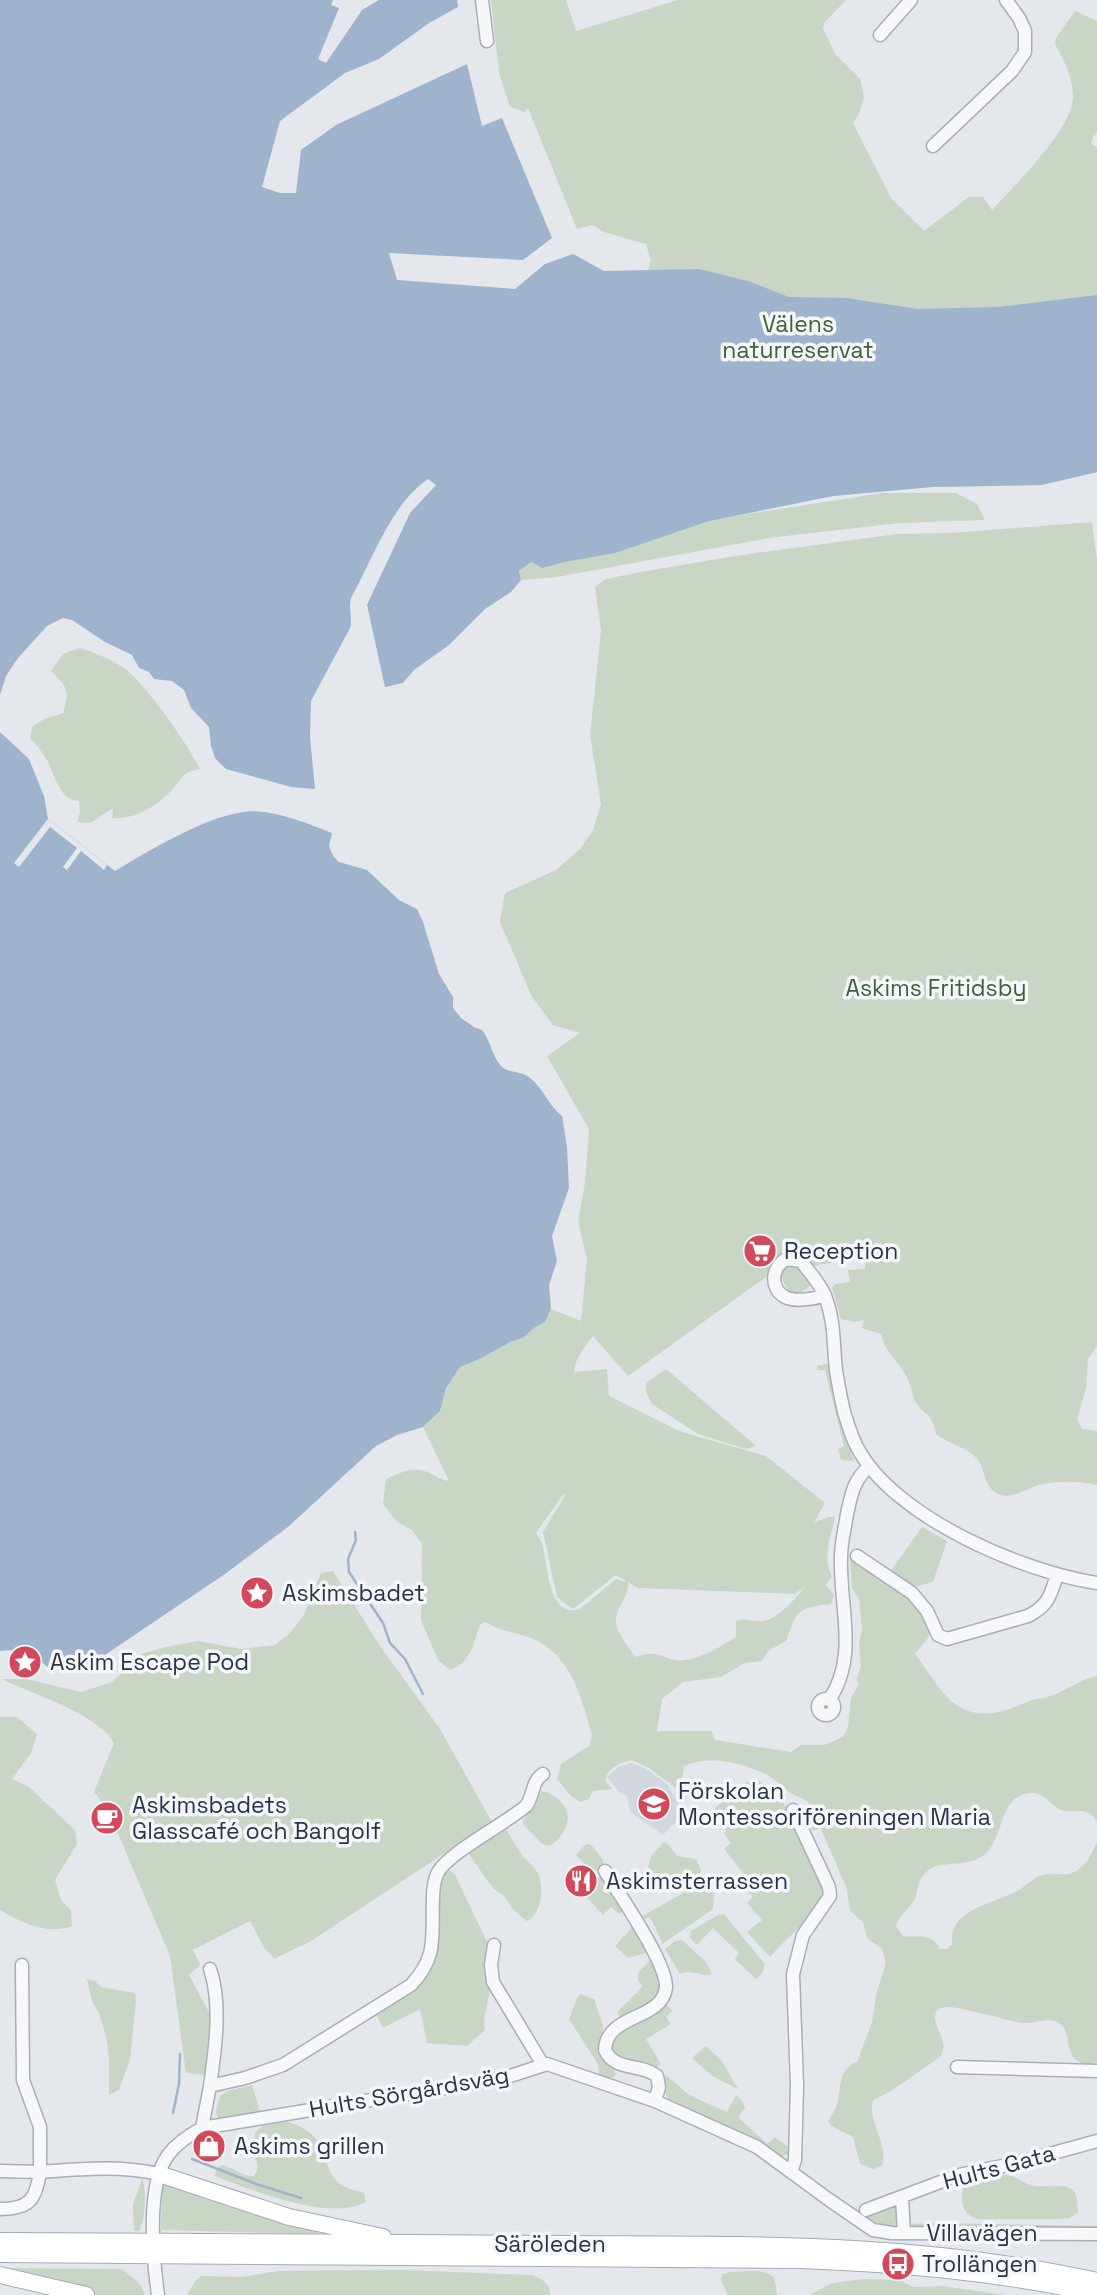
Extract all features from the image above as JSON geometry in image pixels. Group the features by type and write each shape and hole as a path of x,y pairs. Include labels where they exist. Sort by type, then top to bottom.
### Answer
{"main road":[{"path":"159,2174 289,2217 379,2236 402,2244"},
{"name":"Säröleden","path":"0,2241 154,2248 898,2264 1004,2276 1097,2294"},
{"name":"Säröleden","path":"0,2254 154,2248 402,2244 781,2245 942,2255 1006,2263 1097,2281"},
{"path":"0,2275 86,2295"}],"street":[{"path":"482,0 487,41"},
{"path":"880,35 911,0"},
{"path":"933,146 1012,71 1025,52 1025,31 1006,0"},
{"path":"825,1295 834,1328 836,1368 845,1414 857,1449 869,1466 905,1502 973,1542 1056,1575 1097,1583"},
{"path":"829,1700 840,1684 845,1648 842,1545 855,1482 869,1466"},
{"path":"857,1556 912,1593 927,1611 938,1635 943,1639 1038,1611 1048,1602 1056,1575"},
{"path":"210,2086 283,2065 411,1985 421,1974 431,1954 433,1892 440,1869 452,1857 526,1806 536,1780 543,1774"},
{"path":"494,1945 491,1965 493,1982 543,2065 566,2069 655,2101 746,2141 791,2172 795,2160 797,2085 793,1974 803,1935 830,1896 829,1887 793,1810"},
{"path":"605,1871 654,1953 666,1986 659,2003 610,2033 605,2050 614,2062 650,2071 657,2076 659,2087 655,2101"},
{"path":"0,2209 15,2209 30,2201 40,2172 40,2127 23,2080 22,1965"},
{"path":"158,2295 154,2248 155,2197 159,2174 167,2155 202,2128 210,2086 216,1998 210,1969"},
{"name":"Hults Sörgårdsväg","path":"202,2128 504,2078 543,2065"},
{"path":"957,2067 1097,2071"},
{"name":"Hults Gata","path":"866,2210 959,2175 1017,2163 1097,2141"},
{"path":"0,2171 120,2168 159,2174"},
{"name":"Villavägen","path":"791,2172 867,2227 881,2232 1097,2234"},
{"path":"902,2198 904,2233"}],"shaded area":[{"name":"Förskolan Montessoriföreningen Maria","path":"631,1763 645,1768 667,1784 684,1813 663,1835 630,1812 627,1796 619,1792 607,1777 619,1767"}],"green space":[{"name":"Välens naturreservat","path":"491,0 566,0 576,31 678,0 846,0 824,23 823,28 835,54 860,79 864,97 853,123 891,198 924,231 969,197 983,197 992,210 1042,156 1064,123 1073,95 1069,75 1055,44 1056,38 1075,11 1097,21 1097,133 1091,144 1097,147 1097,472 1042,485 932,487 833,496 729,517 882,493 956,493 977,504 985,520 899,523 769,538 557,577 521,580 519,571 531,561 542,567 651,261 646,244 604,232 593,225 577,229 528,108 525,112 510,107 499,73"},
{"name":"Askims Fritidsby","path":"1092,522 1097,560 1097,1346 1088,1359 1086,1388 1077,1419 1082,1429 1097,1431 1097,1485 1077,1482 1049,1483 1005,1496 991,1489 974,1455 936,1434 931,1420 916,1403 906,1375 886,1347 881,1334 862,1328 864,1320 856,1322 841,1319 832,1288 835,1284 850,1282 848,1270 865,1269 865,1256 799,1269 811,1284 797,1293 788,1290 782,1272 769,1275 628,1376 593,1336 579,1356 574,1372 574,1378 575,1372 607,1369 609,1396 679,1431 766,1456 825,1503 814,1523 835,1517 828,1555 832,1576 826,1585 834,1595 831,1604 800,1612 786,1641 768,1651 762,1661 745,1663 721,1677 683,1682 662,1699 657,1731 711,1731 715,1740 791,1752 801,1745 824,1745 843,1737 848,1727 851,1698 859,1684 856,1680 861,1667 859,1599 852,1588 850,1558 914,1599 930,1628 928,1638 915,1654 942,1691 960,1707 989,1714 1008,1710 1097,1676 1097,1823 1088,1812 1061,1810 1038,1794 1022,1795 1008,1808 996,1838 983,1856 932,1868 925,1873 914,1900 896,1926 903,1936 929,1938 940,1949 947,1949 952,1944 953,1932 958,1922 966,1915 1019,1890 1042,1875 1075,1872 1088,1860 1097,1842 1097,2062 1088,2065 1076,2060 1070,2050 1066,2032 1055,2021 1021,2023 959,2008 941,2008 935,2016 943,2045 940,2057 891,2091 873,2100 873,2117 883,2149 882,2166 874,2169 860,2164 853,2137 828,2122 837,2104 844,2073 857,2062 872,2022 876,1995 886,1963 882,1949 867,1938 863,1922 850,1911 847,1889 821,1829 812,1830 809,1825 811,1809 808,1802 762,1773 741,1764 718,1761 695,1762 684,1766 681,1787 677,1789 649,1768 632,1760 627,1761 615,1766 606,1776 605,1781 613,1789 593,1791 589,1799 581,1802 573,1798 557,1779 561,1764 589,1746 592,1736 579,1693 565,1666 545,1645 485,1622 480,1625 463,1663 450,1670 438,1660 421,1620 422,1544 412,1530 397,1522 383,1504 386,1479 401,1473 422,1470 449,1481 423,1427 440,1411 446,1388 460,1367 523,1338 545,1322 551,1309 581,1321 587,1259 578,1221 585,1183 589,1129 547,1056 580,1033 553,1025 532,997 500,922 505,893 556,870 580,849 593,830 601,804 590,735 601,631 595,587 606,579 735,556 897,534 951,533","holes":["566,1494 543,1532 557,1597 573,1609 616,1575 627,1582 616,1579 580,1609 569,1610 561,1606 555,1598 542,1543 536,1533","628,1582 638,1588 795,1594 806,1586 775,1616 763,1621 736,1621 736,1637 705,1654 678,1660 658,1654 636,1657 622,1637 616,1619 627,1592"]},
{"path":"80,648 112,661 129,672 168,718 200,769 183,776 165,797 136,815 112,818 113,808 91,823 77,822 79,801 72,800 62,792 47,760 30,738 32,727 44,719 63,713 66,690 51,671 63,654"},
{"path":"829,1365 839,1417 854,1461 841,1460 838,1449 844,1446 825,1370 817,1370 817,1366"},
{"path":"666,1369 756,1446 746,1449 698,1434 652,1404 646,1392 646,1383"},
{"path":"922,1527 947,1541 933,1582 911,1588 890,1572"},
{"path":"333,1571 380,1646 440,1729 492,1822 311,1941 274,1959 250,1921 193,1950 200,1965 189,1975 210,2014 205,2075 186,2073 170,1956 108,1810 94,1792 114,1743 106,1733 80,1714 1,1679 26,1679 81,1692 112,1682 141,1654 166,1647 198,1641 242,1649 275,1645 289,1634 304,1615 321,1573"},
{"path":"0,1717 17,1717 37,1734 31,1753 12,1779 29,1787 75,1830 77,1844 55,1880 61,1900 71,1910 72,1926 44,1928 26,1923 0,1910"},
{"path":"756,1780 772,1788 786,1807 826,1892 807,1919 770,1957 747,1932 762,1920 747,1903 753,1897 742,1884 748,1879 724,1849 731,1843 724,1834 726,1831 711,1812 741,1784"},
{"path":"541,1791 549,1793 561,1802 568,1820 564,1832 550,1846 542,1844 522,1823"},
{"path":"505,1827 523,1856 536,1870 541,1885 539,1907 526,1921 505,1897 492,1887 468,1853"},
{"path":"664,1842 677,1856 696,1859 701,1870 699,1877 695,1878 691,1872 659,1889 648,1868 651,1856"},
{"path":"589,1844 603,1860 603,1865 593,1873 576,1855"},
{"path":"447,1869 455,1875 489,1946 490,1990 484,2020 485,2030 467,2046 427,2043 420,2009 383,2028 376,2014 418,1985 441,1878"},
{"path":"602,1877 625,1911 619,1914 611,1907 603,1915 582,1892 596,1878"},
{"path":"702,1885 707,1886 714,1894 713,1909 661,1945 650,1917 643,1920 641,1917 694,1887 696,1890 701,1888"},
{"path":"724,1914 764,1963 763,1972 756,1979 735,1959 739,1953 713,1928 697,1945 690,1938 691,1931"},
{"path":"633,1924 649,1952 628,1958 615,1946"},
{"path":"682,1940 706,1962 712,1974 680,1974 665,1949 675,1941"},
{"path":"650,1960 653,1961 662,1987 654,2001 621,2018 617,2012 643,1986 638,1981 638,1973"},
{"path":"87,1979 95,1981 101,1987 135,1993 130,2059 119,2090 109,2095 106,2036 92,2001"},
{"path":"581,1994 595,2000 602,2021 601,2053 616,2075 608,2081 599,2078 598,2064 569,2019"},
{"path":"664,2005 673,2011 666,2017 671,2024 646,2039 661,2064 657,2067 617,2055 611,2044 615,2034"},
{"path":"706,2046 722,2061 738,2089 712,2076 693,2059"},
{"path":"665,2074 689,2095 727,2112 736,2095 745,2108 738,2117 767,2144 775,2137 789,2148 788,2154 780,2157 672,2103 666,2093"},
{"path":"252,2085 261,2114 218,2121 216,2111 220,2096 228,2091"},
{"path":"284,2121 301,2127 312,2135 337,2181 347,2188 364,2193 366,2202 350,2207 311,2206 269,2196 215,2176 216,2169 222,2165 254,2176 257,2163 250,2152 255,2145 254,2138 258,2129"},
{"path":"967,2176 1011,2176 1035,2186 1066,2186 1075,2193 1078,2213 1069,2218 1058,2219 976,2219 963,2207 962,2195"},
{"path":"142,2179 144,2213 139,2231 134,2231 133,2204"},
{"path":"164,2184 318,2229 317,2234 161,2230"},
{"path":"891,2206 898,2208 898,2225 894,2228 881,2228 864,2218 866,2215"},
{"path":"910,2224 1097,2226 1097,2231 915,2228"},
{"path":"0,2268 122,2269 140,2284 145,2295 98,2295"},
{"path":"405,2270 532,2275 545,2282 550,2295 187,2295 196,2280 202,2276 242,2277 278,2271"},
{"path":"759,2271 769,2274 774,2279 777,2295 728,2295 721,2281 722,2274"},
{"path":"864,2279 899,2280 913,2287 942,2286 1005,2295 810,2295 832,2283"}],"water":[{"path":"0,0 333,0 331,5 339,8 318,59 326,63 362,10 379,0 457,0 458,7 429,23 379,59 345,73 280,121 262,187 280,193 296,193 301,150 336,125 467,64 482,126 502,118 552,238 523,260 389,253 397,280 515,289 545,264 573,254 604,271 699,269 748,281 789,297 846,298 918,309 998,307 1097,295 1097,472 1042,485 932,487 833,496 709,521 615,553 542,568 531,562 519,571 521,580 511,592 485,609 449,645 414,670 403,683 385,687 367,605 410,513 436,485 428,479 403,503 384,534 351,598 350,628 311,701 310,737 315,789 291,787 226,769 215,758 209,727 191,708 184,690 172,681 154,679 149,672 139,668 132,655 105,642 72,620 63,618 47,626 18,658 6,676 0,695"},
{"path":"0,732 29,759 44,796 48,819 115,871 194,828 227,815 243,812 276,814 332,833 329,846 339,862 367,870 399,900 417,909 439,974 453,997 453,1008 461,1018 482,1030 500,1065 535,1082 562,1116 567,1147 569,1188 552,1236 557,1261 549,1285 551,1309 545,1322 523,1338 460,1367 446,1388 440,1411 423,1427 397,1435 376,1446 288,1527 225,1574 99,1659 51,1670 28,1653 16,1650 0,1651"}],"pier":[{"path":"48,819 107,865 104,870 81,851 67,870 63,867 77,848 50,827 19,867 14,863"}],"waterway":[{"path":"355,1532 356,1540 348,1559 349,1572 383,1623 390,1643 405,1659 423,1694"},
{"path":"173,2113 179,2084 180,2054"},
{"path":"192,2159 301,2198"}],"place":[{"name":"Reception","path":"760,1251"},
{"name":"Askimsbadet","path":"257,1593"},
{"name":"Askim Escape Pod","path":"25,1662"},
{"name":"Förskolan Montessoriföreningen Maria","path":"654,1804"},
{"name":"Askimsbadets Glasscafé och Bangolf","path":"107,1818"},
{"name":"Askimsterrassen","path":"581,1881"},
{"name":"Askims grillen","path":"209,2146"},
{"name":"Trollängen","path":"898,2264"}]}
